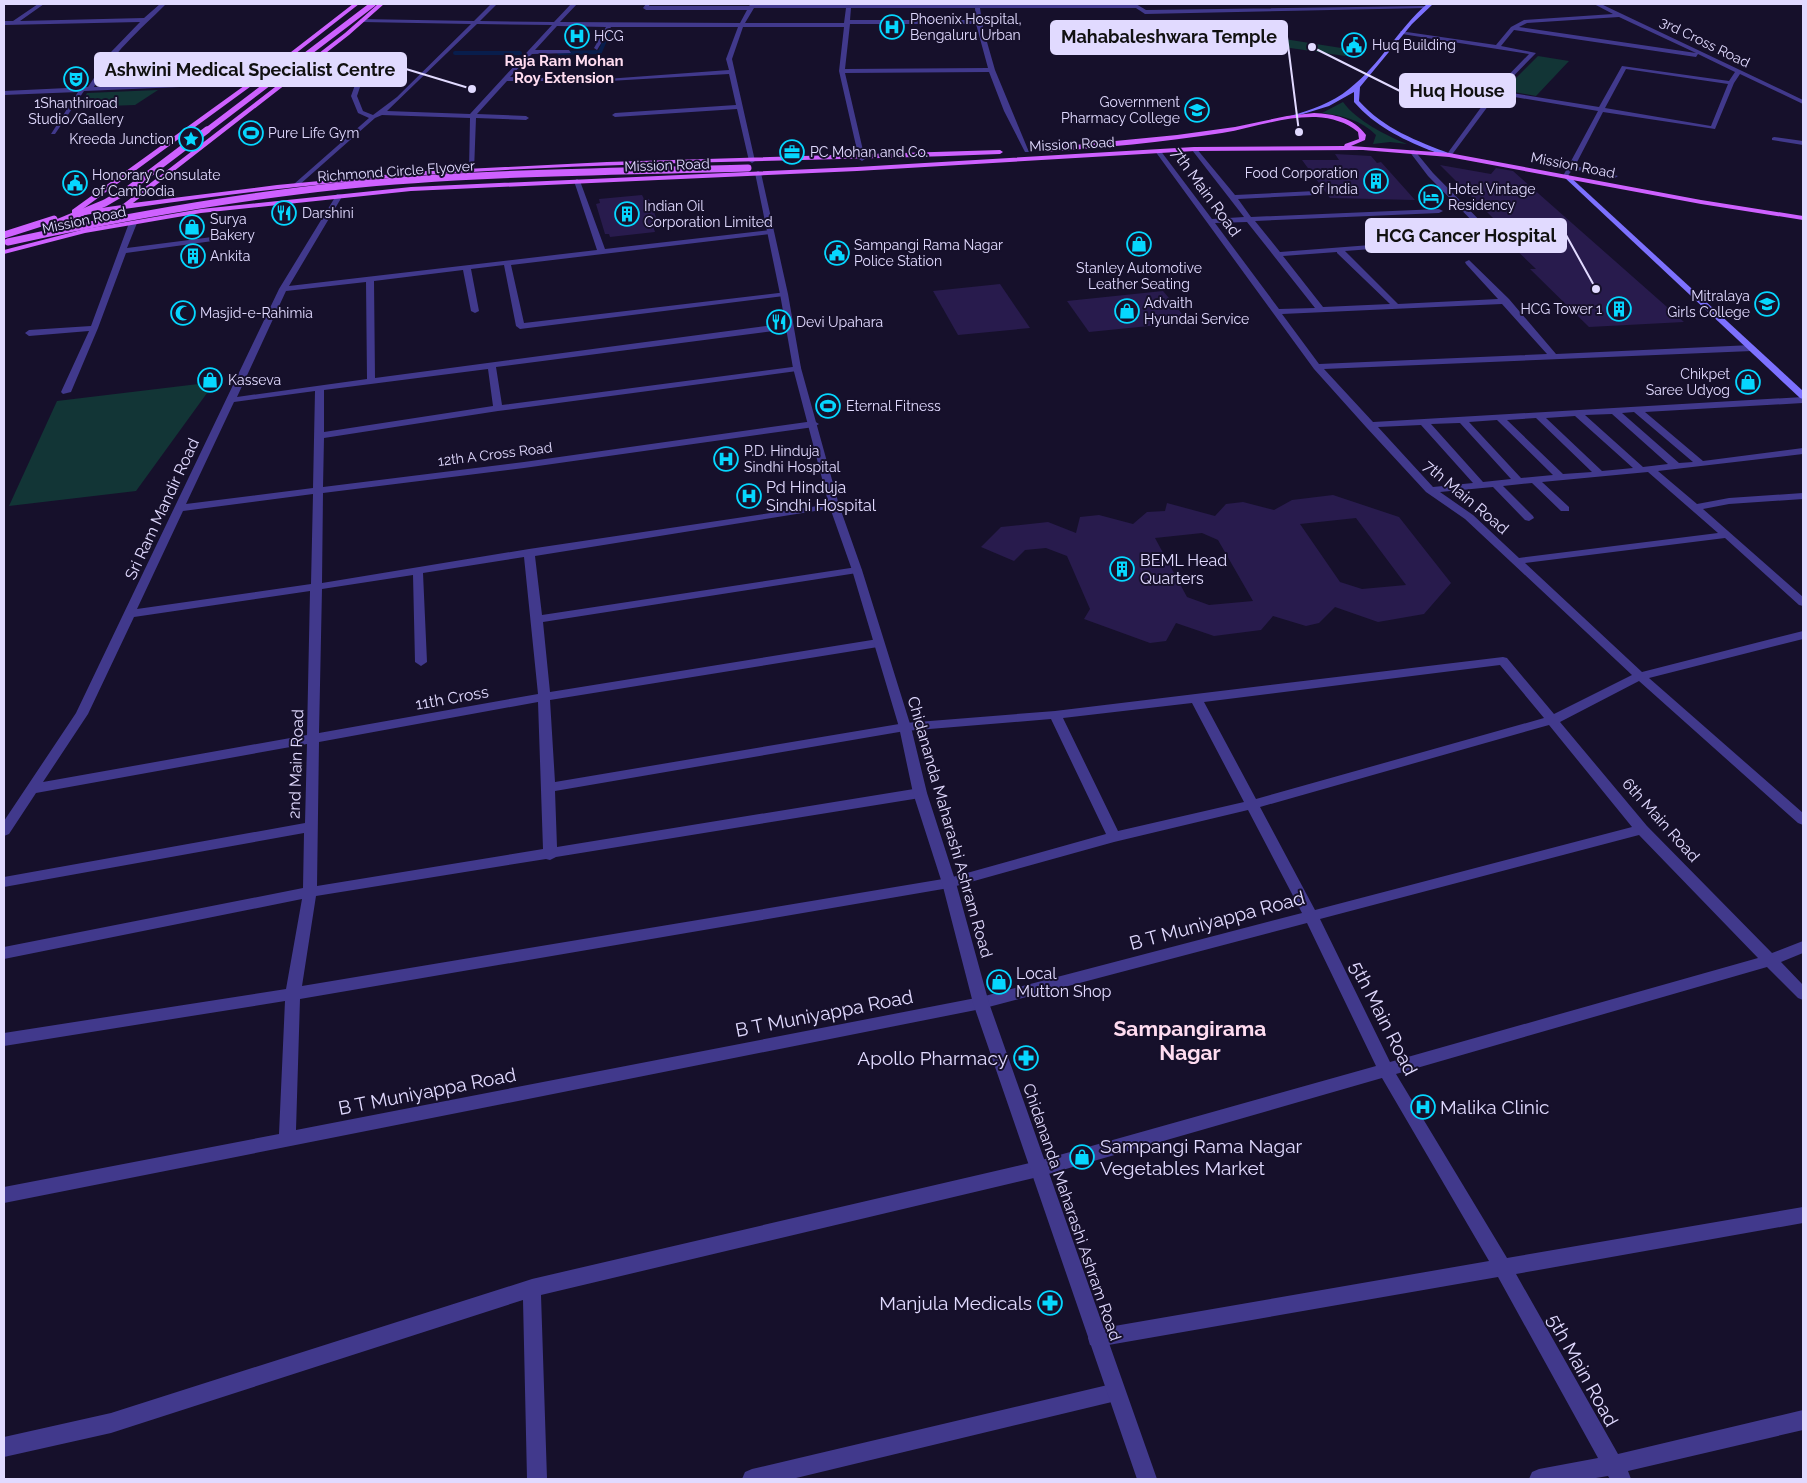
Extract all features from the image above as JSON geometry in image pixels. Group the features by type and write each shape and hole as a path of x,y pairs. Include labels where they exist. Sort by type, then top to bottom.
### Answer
{"main road":[{"path":"5,239 73,214 356,4"},
{"path":"5,239 63,216 108,195 366,4"},
{"path":"5,239 105,203 129,188 374,4"},
{"path":"105,227 124,206 381,4"},
{"path":"1292,117 1315,110 1357,87 1402,32 1430,4"},
{"path":"1357,87 1356,101 1365,113 1404,137 1450,155"},
{"name":"Mission Road","path":"4,252 105,227 201,211 339,195 753,168 862,158 1027,151 1174,138 1292,117 1326,116 1337,118 1359,128 1363,135 1362,140 1337,147"},
{"name":"Mission Road","path":"73,214 296,185 472,170 599,164 753,168 790,172 1194,149 1337,147 1450,155 1701,202 1803,218"},
{"name":"Richmond Circle Flyover","path":"5,239 138,215 338,187 432,180 770,167 790,172"},
{"path":"1566,176 1607,216 1801,392"},
{"path":"73,214 85,231"}],"street":[{"path":"14,23 41,4"},
{"path":"90,89 101,66 144,20 163,4"},
{"path":"296,185 373,117 382,113 399,98 494,4"},
{"path":"472,170 473,115 574,4"},
{"path":"648,4 646,8 849,5 1134,5 1145,12 1424,8"},
{"name":"3rd Cross Road","path":"1597,4 1803,102"},
{"path":"849,5 842,72 862,158"},
{"name":"Chidananda Maharashi Ashram Road","path":"752,6 741,26 729,59 784,294 797,368 814,424 834,505 857,570 905,727 920,793 949,882 981,1003 1147,1479"},
{"path":"977,6 990,70 1005,108 1027,151"},
{"path":"1498,47 1512,28 1526,21 1620,14"},
{"path":"4,23 144,20"},
{"path":"362,20 741,26 979,22"},
{"path":"597,48 609,25"},
{"path":"1512,28 1708,56"},
{"path":"1402,32 1533,53 1495,92 1450,155"},
{"path":"531,52 569,52"},
{"path":"1566,176 1624,67 1731,83"},
{"path":"842,72 990,70"},
{"path":"1495,92 1713,128 1731,83 1739,71"},
{"path":"608,79 731,72"},
{"path":"361,75 354,96 360,112 373,117"},
{"path":"506,79 546,80"},
{"path":"4,93 252,82"},
{"path":"54,133 83,89"},
{"path":"616,115 740,107"},
{"path":"382,113 526,118"},
{"path":"1774,139 1803,143"},
{"path":"1194,149 1234,197 1249,219 1280,254 1321,310"},
{"name":"7th Main Road","path":"1158,152 1317,367 1430,490 1469,517 1640,676 1803,820"},
{"path":"1280,254 1340,251 1391,244 1493,238 1426,171 1412,152"},
{"path":"1571,167 1615,176"},
{"path":"578,180 602,252"},
{"path":"1234,197 1315,193"},
{"name":"Sri Ram Mandir Road","path":"4,832 82,714 283,290 339,195"},
{"path":"1209,221 1440,211"},
{"path":"66,392 94,328 133,223"},
{"path":"283,290 770,232"},
{"path":"124,251 220,238"},
{"path":"1340,251 1396,306"},
{"path":"1469,262 1506,301 1554,357"},
{"path":"507,263 516,299 520,326 784,294"},
{"path":"468,268 475,311"},
{"path":"370,279 372,382"},
{"path":"1278,312 1506,301"},
{"path":"231,400 492,367 789,326"},
{"path":"29,333 94,328"},
{"path":"1317,367 1752,348"},
{"path":"492,367 498,408"},
{"path":"319,436 498,408 797,368"},
{"name":"2nd Main Road","path":"287,1139 293,994 310,892 320,389"},
{"path":"1369,425 1803,400"},
{"path":"1637,410 1700,464"},
{"path":"1614,411 1676,466"},
{"path":"1576,413 1644,469 1696,507 1803,603"},
{"path":"1539,416 1599,473"},
{"path":"1500,418 1560,477"},
{"path":"1463,421 1518,480"},
{"path":"1424,422 1479,484"},
{"name":"12th A Cross Road","path":"180,508 534,464 814,424"},
{"path":"1430,490 1518,480 1700,464 1803,451"},
{"path":"1533,479 1565,509"},
{"path":"1495,483 1529,518"},
{"path":"1696,507 1729,501 1803,496"},
{"path":"129,614 317,589 529,552 834,505"},
{"path":"1517,560 1727,535"},
{"path":"529,552 545,698 550,787 550,855"},
{"path":"537,618 857,570"},
{"path":"418,571 421,662"},
{"path":"4,1040 293,994 949,882 1114,837 1251,805 1553,720 1640,676 1803,635"},
{"name":"11th Cross","path":"32,789 545,698 878,643"},
{"name":"6th Main Road","path":"1196,700 1503,661 1642,829 1803,994"},
{"path":"550,787 905,727 1054,715 1196,700"},
{"name":"5th Main Road","path":"1196,700 1311,916 1386,1071 1503,1268 1617,1472"},
{"path":"1054,715 1114,837"},
{"path":"4,953 310,892 550,855 920,793"},
{"path":"4,882 310,827"},
{"name":"B T Muniyappa Road","path":"4,1195 981,1003 1642,829"},
{"path":"4,1447 111,1423 532,1288 1038,1170 1771,960 1803,947"},
{"path":"1097,1338 1803,1215"},
{"path":"532,1288 537,1479"},
{"path":"752,1479 1116,1392"},
{"path":"1538,1479 1617,1472 1803,1420"}],"green space":[{"path":"1278,38 1354,50 1345,56 1270,45"},
{"path":"1538,56 1569,61 1536,96 1504,90"},
{"path":"158,90 135,105 79,107 87,93"},
{"path":"1343,102 1364,121 1381,132 1407,144 1390,142 1373,144 1376,135 1358,122 1337,115 1322,113"},
{"path":"215,382 136,491 9,506 57,401"}],"building":[{"path":"1335,154 1371,156 1377,163 1381,162 1415,200 1330,198 1302,160 1339,160"},
{"path":"1440,165 1491,174 1496,168 1513,171 1684,322 1589,327 1530,269 1536,269 1508,242 1517,242"},
{"name":"Indian Oil Corporation Limited","path":"642,195 644,199 649,199 659,225 653,226 655,232 610,237 609,234 605,234 596,204 600,203 599,199"},
{"path":"1000,284 1030,328 958,335 933,291"},
{"name":"Advaith Hyundai Service","path":"1163,291 1189,322 1089,332 1067,301"},
{"name":"BEML Head Quarters","path":"1333,495 1399,517 1451,583 1424,614 1378,622 1335,607 1319,623 1306,626 1273,616 1261,630 1214,636 1176,623 1166,641 1150,643 1084,619 1090,609 1067,556 1046,548 1025,550 1014,561 981,547 1001,527 1048,522 1076,533 1080,517 1099,515 1133,524 1147,512 1165,511 1167,503 1215,516 1226,504 1243,502 1274,510 1292,500","holes":["1356,518 1406,585 1362,589 1340,582 1300,524","1202,533 1218,540 1253,601 1209,605 1187,597 1155,538"]}],"waterway":[{"path":"559,53 600,52 609,31"},
{"path":"455,53 520,53"}],"place":[{"name":"Phoenix Hospital, Bengaluru Urban","path":"892,27"},
{"name":"HCG","path":"577,36"},
{"name":"Huq Building","path":"1354,45"},
{"name":"Huq House","path":"1312,47"},
{"name":"1Shanthiroad Studio/Gallery","path":"76,79"},
{"name":"Ashwini Medical Specialist Centre","path":"472,89"},
{"name":"Government Pharmacy College","path":"1197,110"},
{"name":"Mahabaleshwara Temple","path":"1299,132"},
{"name":"Pure Life Gym","path":"251,133"},
{"name":"Kreeda Junction","path":"191,139"},
{"name":"PC Mohan and Co.","path":"792,152"},
{"name":"Food Corporation of India","path":"1376,181"},
{"name":"Honorary Consulate of Cambodia","path":"75,183"},
{"name":"Hotel Vintage Residency","path":"1431,197"},
{"name":"Darshini","path":"284,213"},
{"name":"Indian Oil Corporation Limited","path":"627,214"},
{"name":"Surya Bakery","path":"192,227"},
{"name":"Stanley Automotive Leather Seating","path":"1139,244"},
{"name":"Sampangi Rama Nagar Police Station","path":"837,253"},
{"name":"Ankita","path":"193,256"},
{"name":"HCG Cancer Hospital","path":"1596,289"},
{"name":"Mitralaya Girls College","path":"1767,304"},
{"name":"HCG Tower 1","path":"1619,309"},
{"name":"Advaith Hyundai Service","path":"1127,311"},
{"name":"Masjid-e-Rahimia","path":"183,313"},
{"name":"Devi Upahara","path":"779,322"},
{"name":"Kasseva","path":"210,380"},
{"name":"Chikpet Saree Udyog","path":"1748,382"},
{"name":"Eternal Fitness","path":"828,406"},
{"name":"P.D. Hinduja Sindhi Hospital","path":"726,459"},
{"name":"Pd Hinduja Sindhi Hospital","path":"749,496"},
{"name":"BEML Head Quarters","path":"1122,569"},
{"name":"Local Mutton Shop","path":"999,982"},
{"name":"Apollo Pharmacy","path":"1026,1058"},
{"name":"Malika Clinic","path":"1423,1107"},
{"name":"Sampangi Rama Nagar Vegetables Market","path":"1082,1157"},
{"name":"Manjula Medicals","path":"1050,1303"}],"district":[{"name":"Raja Ram Mohan Roy Extension","path":"564,70"},
{"name":"Sampangirama Nagar","path":"1190,1040"}]}
